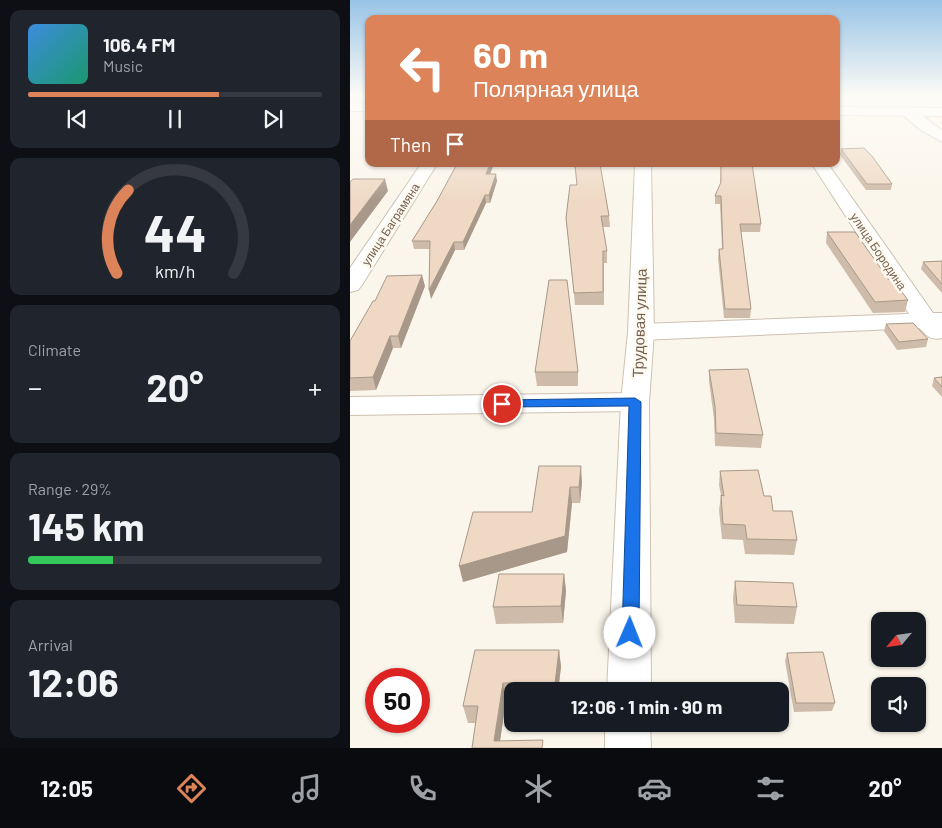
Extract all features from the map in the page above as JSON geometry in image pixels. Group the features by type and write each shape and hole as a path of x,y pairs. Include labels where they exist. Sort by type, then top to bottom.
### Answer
{"street":[{"name":"улица Баграмяна","path":"350,285 427,167"},
{"name":"Трудовая улица","path":"629,682 635,402 641,332 643,167"},
{"name":"улица Бородина","path":"822,167 937,326"},
{"path":"641,332 937,326"},
{"path":"350,406 635,402"},
{"path":"628,732 628,748"}],"building":[{"path":"864,148 892,184 867,184 841,149"},
{"path":"455,167 489,167 486,174 496,174 489,195 485,195 463,242 454,242 429,290 430,241 412,241"},
{"path":"575,167 601,167 609,216 601,216 607,251 603,251 603,292 574,293 566,218 570,185 577,185"},
{"path":"721,167 752,167 761,224 740,224 751,309 725,309 719,249 723,249 721,196 715,196 721,182"},
{"path":"353,179 385,179 350,225 350,182"},
{"path":"827,232 855,232 889,280 892,279 908,300 875,302"},
{"path":"942,261 942,284 923,262"},
{"path":"422,275 398,336 390,336 373,377 350,378 350,341 373,301 375,301 387,276"},
{"path":"549,280 567,280 578,372 535,372"},
{"path":"913,323 928,339 899,342 886,324"},
{"path":"748,369 763,435 716,433 715,406 709,370"},
{"path":"942,377 942,387 934,378"},
{"path":"539,466 581,466 579,487 570,487 565,536 459,566 473,512 532,512"},
{"path":"758,470 764,496 771,496 773,511 792,511 797,540 747,539 745,525 723,524 721,495 724,496 720,471"},
{"path":"499,574 564,574 561,606 493,607"},
{"path":"735,581 793,583 797,607 737,605"},
{"path":"475,650 559,650 555,682 503,683 494,741 543,740 542,748 472,748 478,706 463,706"},
{"path":"823,652 835,703 796,703 787,653"}],"route":[{"path":"502,404 635,402 630,633"}]}
